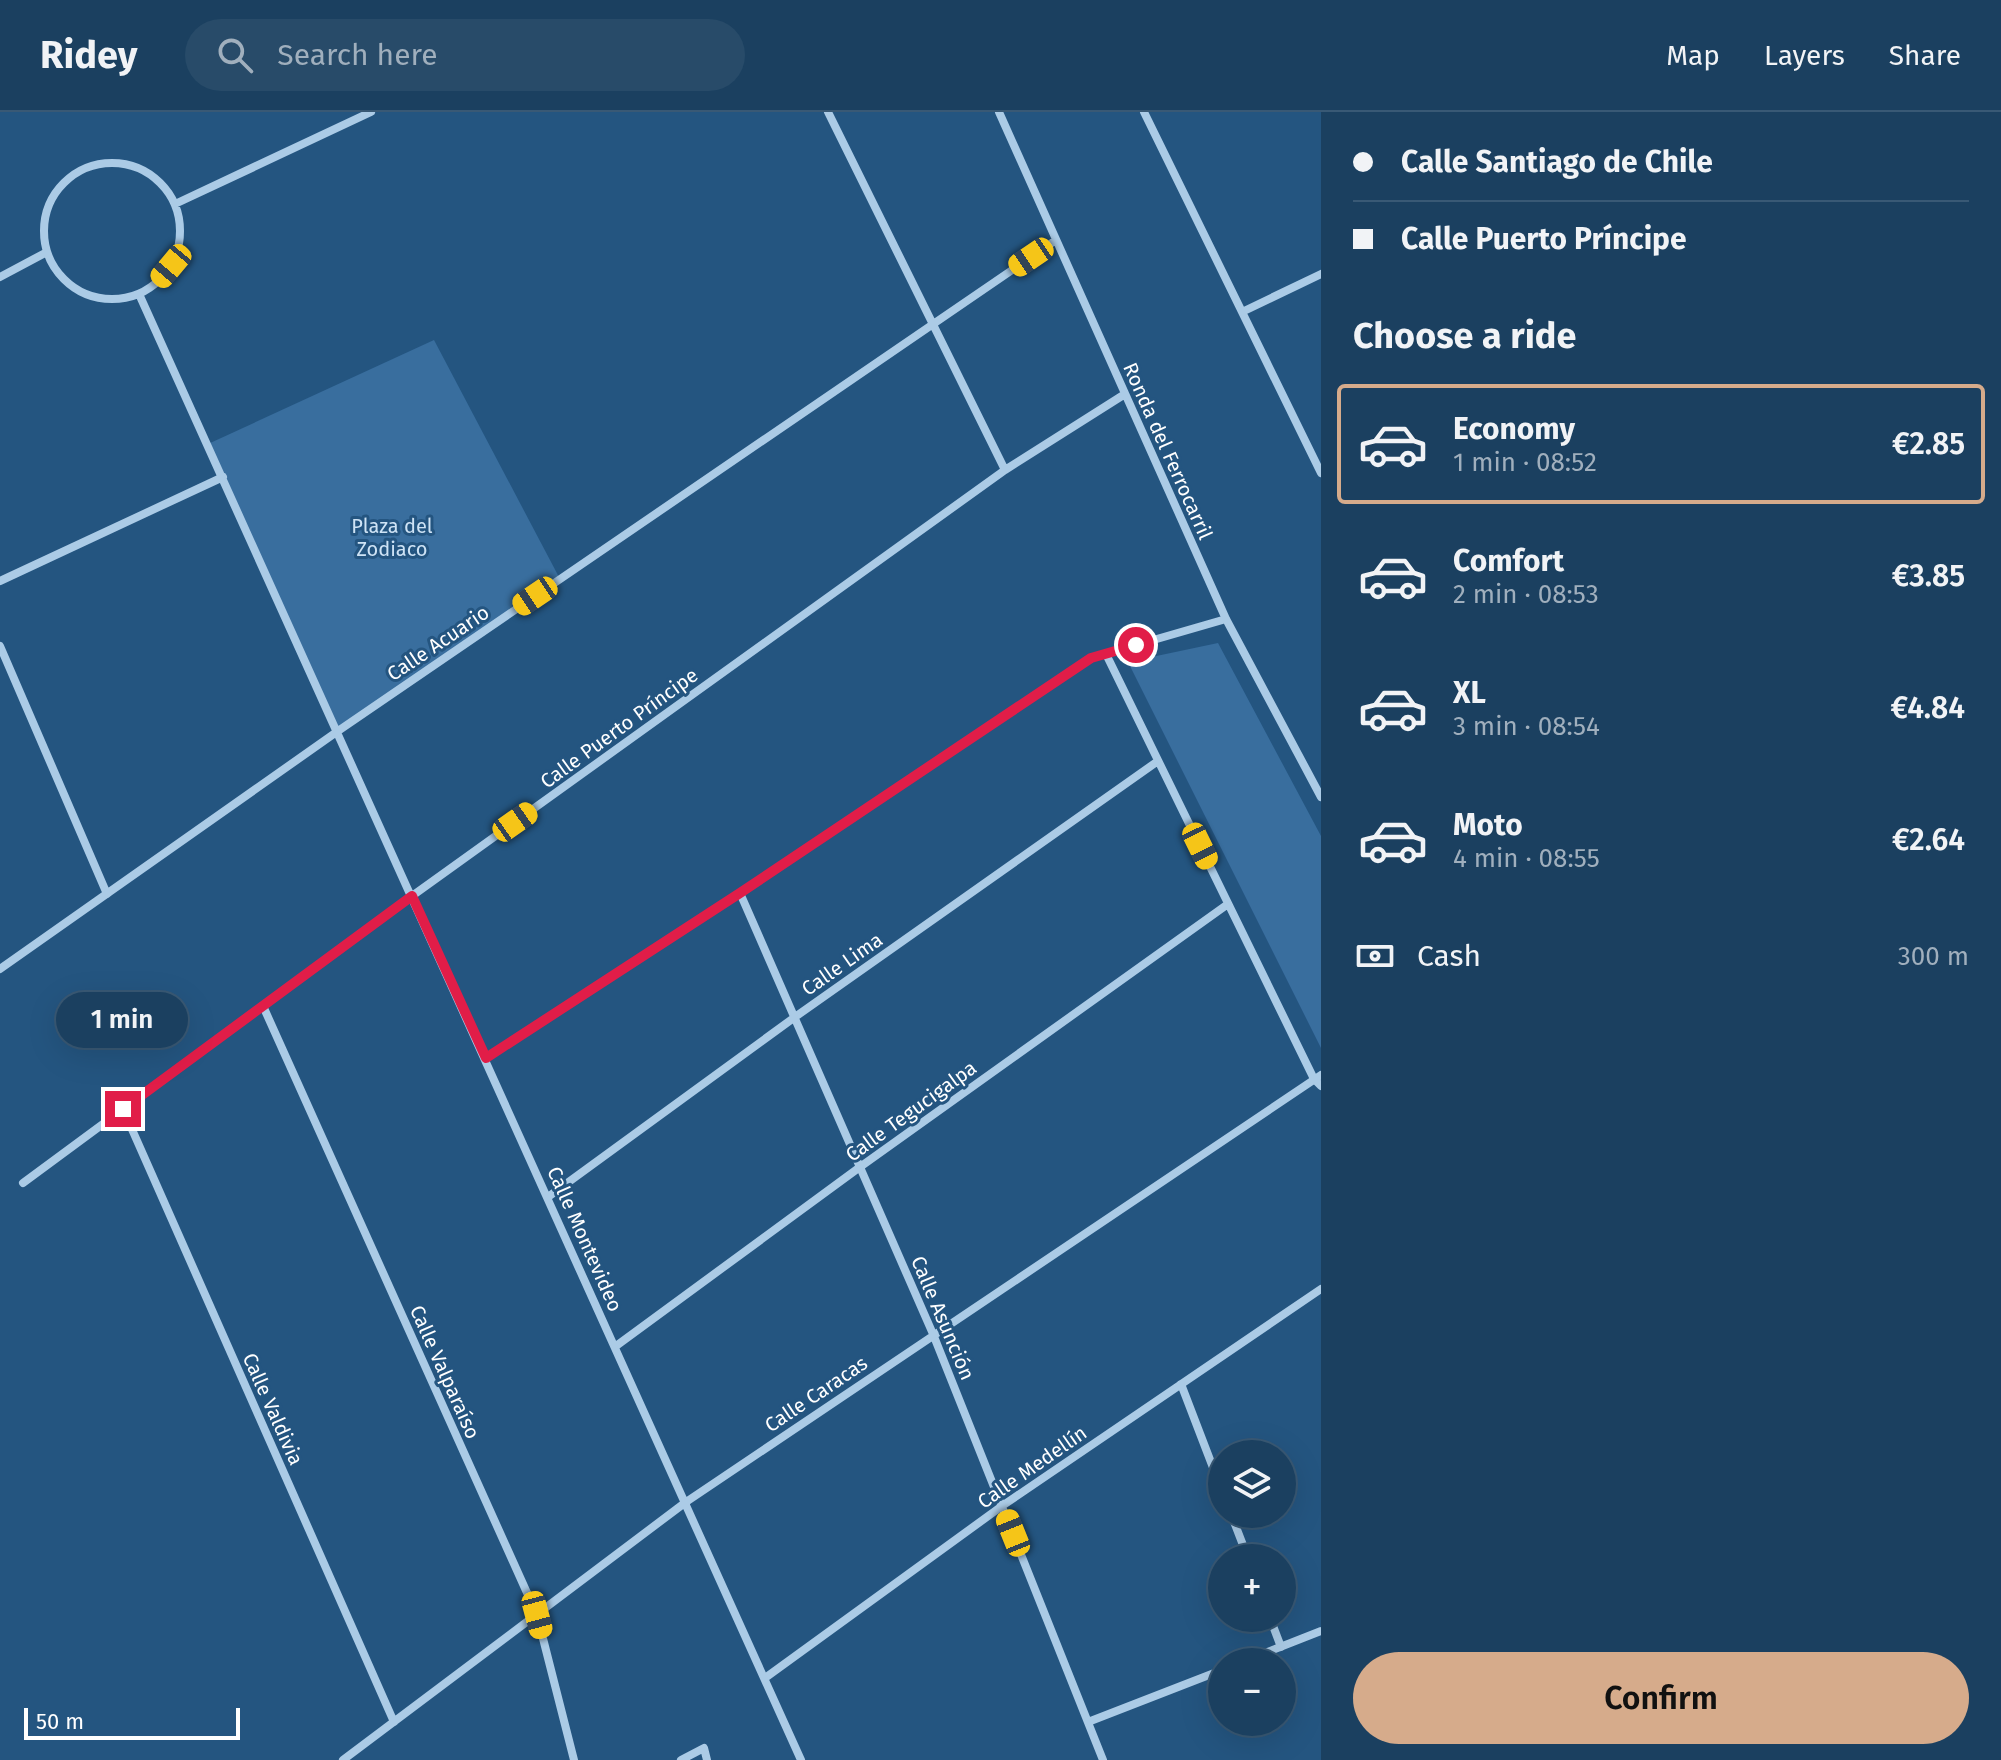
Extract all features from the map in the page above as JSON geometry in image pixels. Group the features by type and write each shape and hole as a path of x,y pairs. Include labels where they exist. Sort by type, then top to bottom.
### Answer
{"street":[{"path":"175,204 371,112"},
{"path":"828,112 1005,470"},
{"name":"Ronda del Ferrocarril","path":"999,112 1226,619 1321,797"},
{"path":"1144,112 1321,473"},
{"path":"99,164 122,164 144,171 162,185 175,204 180,225 178,246 171,266 157,282 139,294 121,299 102,299 84,294 55,269 47,252 44,229 54,197 60,187 78,172 99,164"},
{"name":"Calle Acuario","path":"0,969 338,731 1056,240"},
{"path":"0,277 47,252"},
{"path":"1242,312 1321,274"},
{"name":"Calle Montevideo","path":"139,294 801,1760"},
{"name":"Calle Puerto Príncipe","path":"23,1183 412,896 1005,470 1125,394"},
{"path":"0,581 223,477"},
{"path":"486,1058 740,893 1091,658 1226,619"},
{"path":"0,646 107,894"},
{"path":"1106,654 1228,904 1319,1080"},
{"name":"Calle Lima","path":"548,1197 795,1017 1158,761"},
{"name":"Calle Asunción","path":"740,893 933,1334 1103,1760"},
{"name":"Calle Tegucigalpa","path":"616,1346 1228,904"},
{"name":"Calle Valparaíso","path":"263,1006 537,1615 574,1760"},
{"name":"Calle Caracas","path":"343,1760 686,1502 933,1334 1319,1080"},
{"name":"Calle Valdivia","path":"123,1109 394,1722"},
{"name":"Calle Medellín","path":"765,1678 1002,1506 1321,1289"},
{"path":"1181,1384 1208,1454"},
{"path":"1275,1632 1281,1647 1321,1631"},
{"path":"1088,1722 1208,1675"},
{"path":"681,1760 704,1748 707,1760"}],"green space":[{"name":"Plaza del Zodiaco","path":"434,340 560,579 338,731 208,444"},
{"path":"1218,643 1321,836 1321,1048 1128,662"}],"route":[{"path":"123,1109 412,896 486,1058 740,893 1091,658 1136,645"}]}
